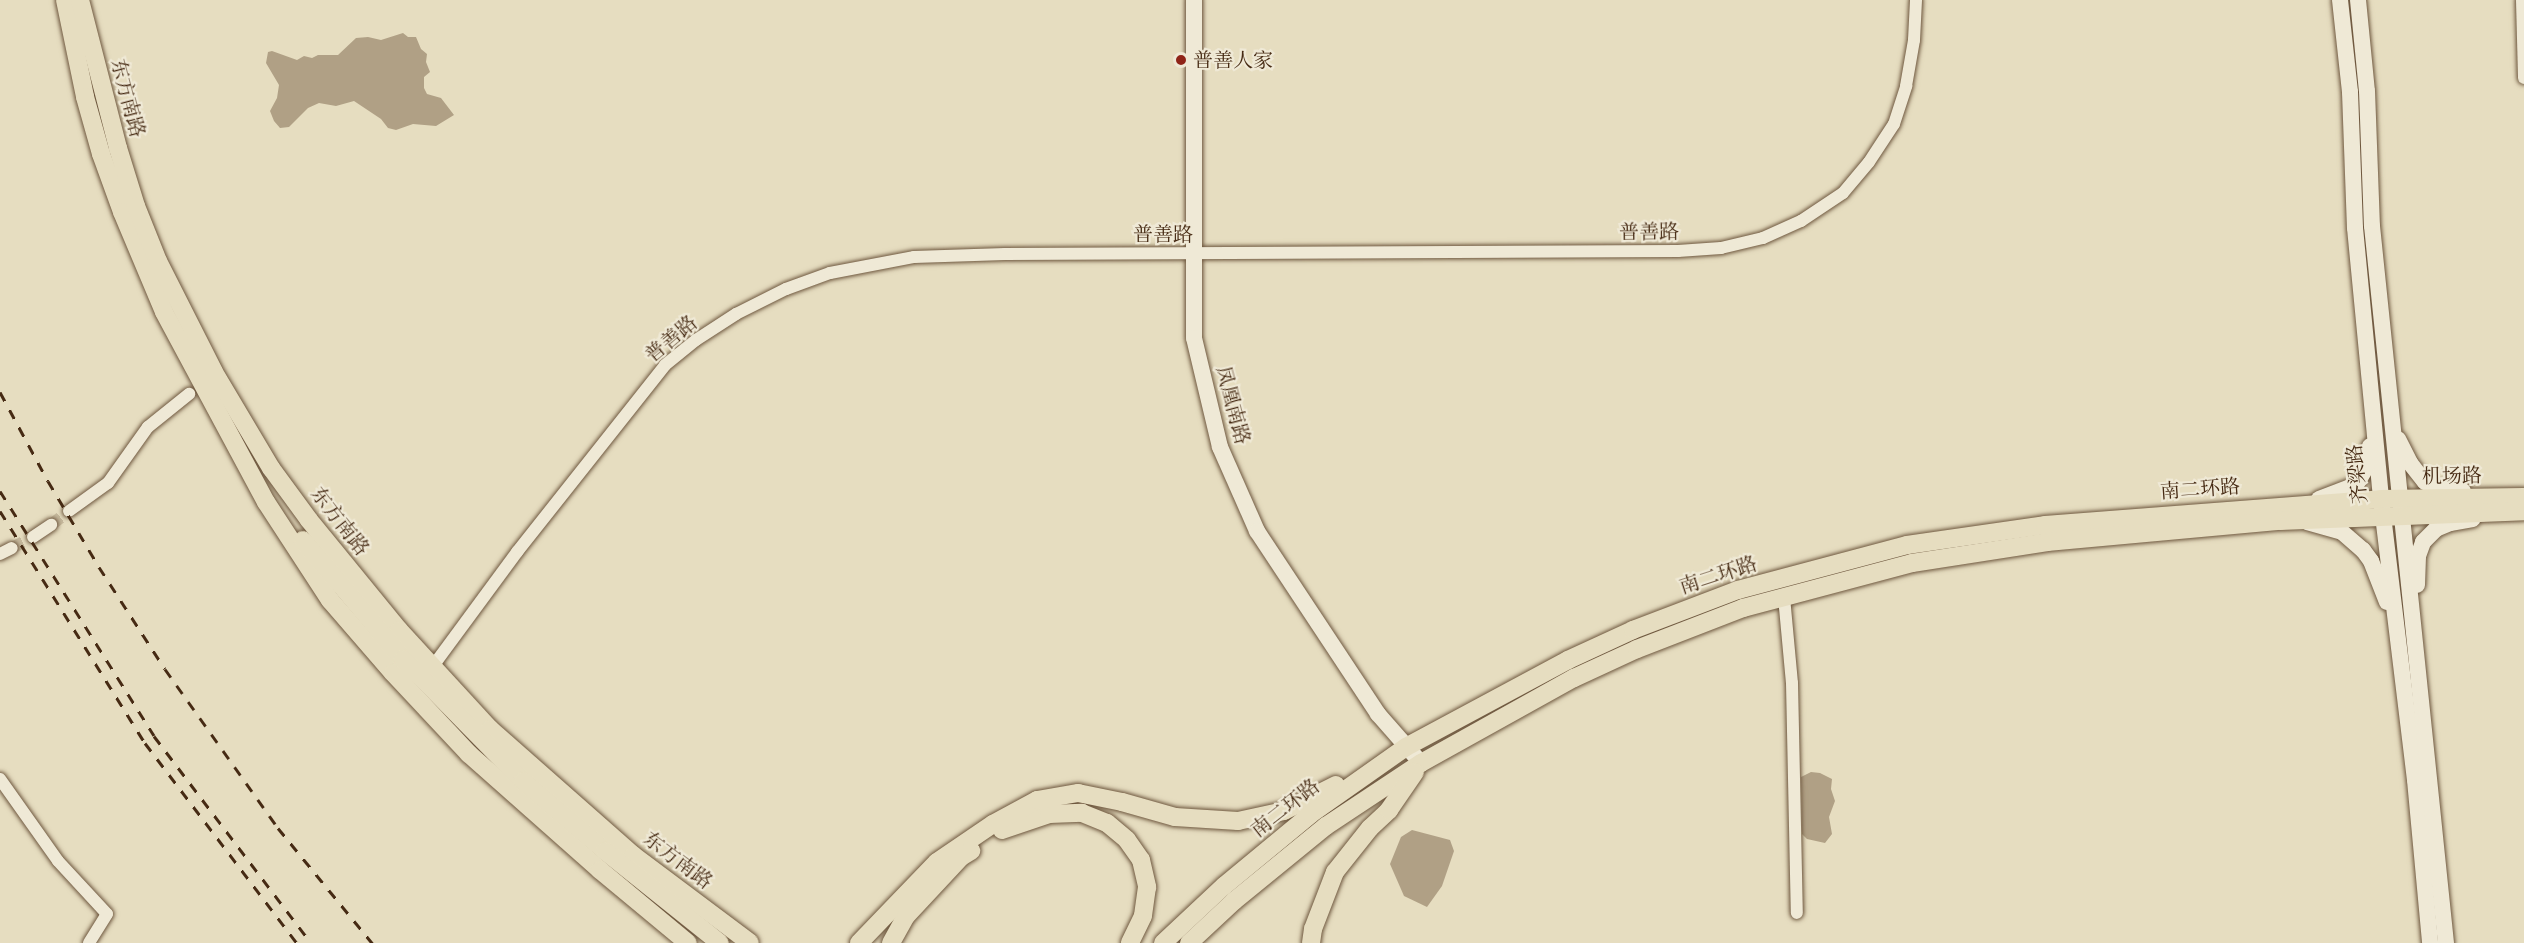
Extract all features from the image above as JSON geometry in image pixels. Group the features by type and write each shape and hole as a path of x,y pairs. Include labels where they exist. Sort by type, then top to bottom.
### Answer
{"main road":[{"name":"东方南路","path":"65,0 85,97 122,212 164,312 266,502 330,600 393,674 469,754 600,870 688,943"},
{"name":"东方南路","path":"80,0 102,93 136,206 178,304 214,372 271,468 309,520 399,630 490,729 633,855 750,943"},
{"name":"凤凰南路","path":"1194,0 1194,338 1225,457 1257,531 1378,714 1421,763"},
{"name":"齐梁路","path":"2340,0 2350,92 2355,228 2382,507 2404,626 2446,943"},
{"name":"齐梁路","path":"2358,0 2367,91 2372,226 2400,507 2404,626 2430,943"},
{"path":"2300,512 2356,485 2366,468 2374,424"},
{"path":"2392,426 2409,463 2425,482 2440,489 2523,504"},
{"path":"246,464 326,569 447,706 558,812 719,943"},
{"path":"2404,626 2418,555 2423,542 2436,529 2450,523 2523,504"},
{"name":"机场路","path":"2382,507 2523,504"},
{"name":"南二环路","path":"1189,943 1319,820 1406,747 1568,660 1691,607 1816,568 1907,545 2047,542 2300,512 2382,507"},
{"path":"2300,512 2342,532 2363,550 2371,561 2404,626"},
{"name":"南二环路","path":"1163,943 1224,885 1319,820 1518,708 1637,649 1743,608 1912,563 1969,544"},
{"path":"859,943 937,862 993,824 1037,800 1078,793 1122,802 1175,817 1209,821 1238,821 1284,811 1324,793 1360,769 1406,747"},
{"path":"1311,943 1313,929 1335,872 1363,836 1389,810 1421,763"},
{"path":"880,943 962,857 1005,828 1049,814 1082,813 1107,823 1127,840 1141,860 1147,887 1143,916 1130,943"},
{"path":"1323,943 1324,930 1343,878 1363,836"},
{"path":"891,943 906,916"}],"street":[{"name":"普善路","path":"433,666 517,552 665,365 696,340 736,314 786,289 830,273 914,257 1678,251 1721,248 1763,238 1801,221 1843,193 1869,162 1894,124 1906,86 1914,40 1916,0"},
{"path":"2522,0 2524,78"},
{"path":"69,512 108,483 148,427 189,394"},
{"path":"33,537 51,525"},
{"path":"0,554 12,548"},
{"path":"1784,597 1792,683 1797,913"},
{"path":"0,779 58,861 107,914 89,943"}],"shaded area":[{"path":"403,33 408,37 416,37 421,49 427,54 426,62 430,72 424,77 424,88 427,94 441,98 454,115 436,126 413,124 396,130 388,128 381,119 354,101 336,106 319,103 308,108 289,127 280,128 274,121 270,111 277,98 279,85 266,63 268,52 272,51 297,60 304,56 312,58 318,55 338,55 356,38 368,37 381,40"},
{"path":"1811,772 1820,773 1832,779 1831,789 1835,801 1829,817 1832,834 1825,843 1807,839 1802,834 1801,777"},
{"path":"1412,830 1450,840 1454,851 1442,886 1427,907 1404,896 1390,864 1401,837"}],"tunnel":[{"path":"51,525 69,511"},
{"path":"12,548 33,537"}],"railway":[{"path":"0,392 48,481 99,567 165,669 278,828 372,943"},
{"path":"0,491 154,736 311,943"},
{"path":"0,511 145,743 297,943"}],"place":[{"name":"普善人家","path":"1181,60"}]}
